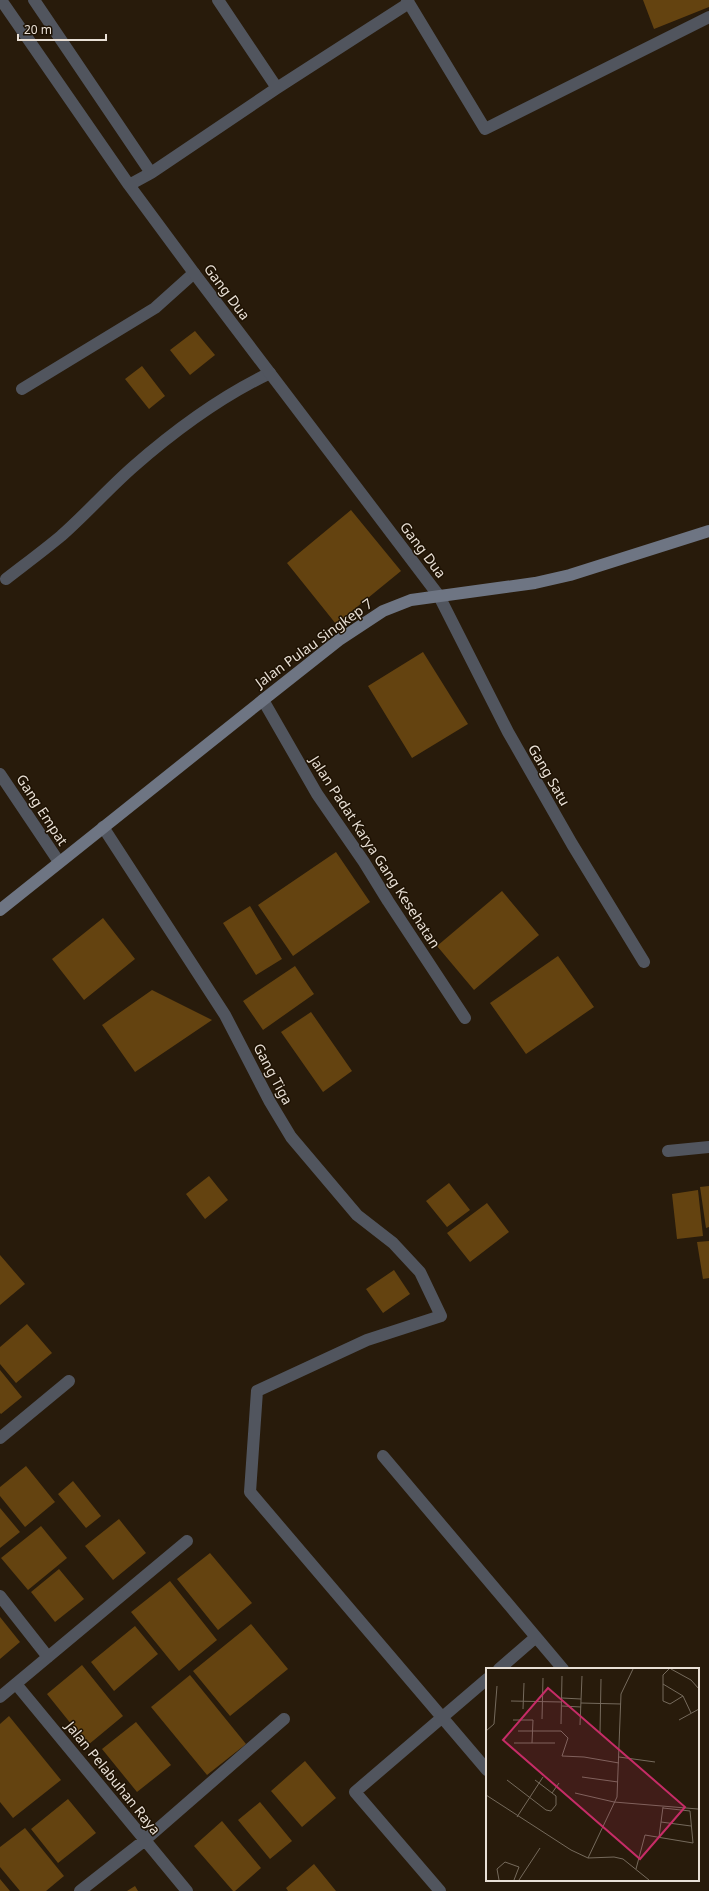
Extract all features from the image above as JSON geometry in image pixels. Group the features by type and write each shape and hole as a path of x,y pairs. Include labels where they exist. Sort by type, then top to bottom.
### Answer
{"street":[{"name":"Gang Dua","path":"1,0 129,185 439,596"},
{"path":"34,0 151,173"},
{"path":"218,0 277,88"},
{"path":"129,185 151,173 408,2 485,129 709,17"},
{"path":"22,389 155,308 194,273"},
{"path":"6,579 60,536 133,467 175,433 241,387 270,373"},
{"name":"Jalan Pulau Singkep 7","path":"0,910 58,862 339,640 383,611 411,600 535,582 570,575 709,531"},
{"name":"Gang Satu","path":"439,596 508,732 572,844 644,962"},
{"name":"Jalan Padat Karya Gang Kesehatan","path":"263,700 317,794 364,862 465,1018"},
{"name":"Gang Empat","path":"0,774 58,862"},
{"name":"Gang Tiga","path":"103,827 225,1015 270,1102 291,1137 357,1215 393,1243 420,1272 441,1316 367,1340 257,1391 250,1492 442,1718"},
{"path":"668,1151 709,1147"},
{"path":"0,1438 69,1381"},
{"path":"383,1456 562,1668"},
{"path":"0,1697 188,1541"},
{"path":"0,1596 48,1657"},
{"path":"500,1668 536,1637"},
{"path":"440,1891 356,1792 486,1680"},
{"name":"Jalan Pelabuhan Raya","path":"16,1684 187,1891"},
{"path":"442,1718 486,1769"},
{"path":"80,1891 145,1840 284,1719"}],"building":[{"path":"643,0 709,0 709,7 654,29"},
{"path":"195,331 215,355 190,375 170,350"},
{"path":"142,366 165,396 149,409 125,379"},
{"path":"351,510 401,571 336,624 287,563"},
{"path":"423,652 468,724 412,758 368,686"},
{"path":"336,852 370,902 293,956 258,905"},
{"path":"502,891 539,935 474,990 437,946"},
{"path":"250,906 282,959 256,975 223,923"},
{"path":"103,918 135,959 84,1000 52,959"},
{"path":"558,956 594,1007 526,1054 490,1003"},
{"path":"295,966 314,994 263,1030 243,1001"},
{"path":"152,990 212,1020 135,1072 102,1025"},
{"path":"311,1012 352,1071 323,1092 281,1032"},
{"path":"209,1176 228,1200 205,1219 186,1194"},
{"path":"449,1183 470,1210 447,1227 426,1201"},
{"path":"709,1186 709,1227 706,1228 700,1187"},
{"path":"698,1190 703,1236 677,1239 672,1194"},
{"path":"487,1203 509,1232 470,1262 447,1233"},
{"path":"709,1241 709,1278 703,1279 697,1242"},
{"path":"0,1255 25,1284 0,1305"},
{"path":"394,1270 410,1294 383,1313 366,1289"},
{"path":"27,1324 52,1353 16,1383 0,1364 0,1347"},
{"path":"0,1370 22,1397 1,1414 0,1413"},
{"path":"26,1466 55,1502 25,1527 0,1496 0,1487"},
{"path":"73,1481 101,1516 86,1528 58,1494"},
{"path":"0,1508 20,1532 0,1548"},
{"path":"119,1519 146,1553 113,1580 85,1546"},
{"path":"41,1526 67,1558 28,1590 1,1558"},
{"path":"210,1553 252,1603 218,1630 177,1579"},
{"path":"59,1569 84,1599 55,1622 31,1592"},
{"path":"170,1581 217,1640 179,1671 131,1612"},
{"path":"0,1617 20,1642 0,1659"},
{"path":"251,1624 288,1669 230,1716 193,1671"},
{"path":"135,1626 158,1654 114,1691 91,1662"},
{"path":"82,1665 123,1716 88,1745 47,1694"},
{"path":"190,1675 246,1744 207,1775 151,1707"},
{"path":"9,1716 61,1780 13,1818 0,1802 0,1724"},
{"path":"136,1722 171,1765 137,1792 102,1749"},
{"path":"305,1761 336,1798 302,1827 271,1791"},
{"path":"68,1799 96,1833 58,1863 31,1829"},
{"path":"260,1802 292,1841 270,1859 238,1820"},
{"path":"222,1821 261,1868 235,1891 233,1891 194,1846"},
{"path":"25,1828 64,1876 46,1891 20,1891 0,1867 0,1847"},
{"path":"314,1864 336,1891 288,1891 286,1888"},
{"path":"0,1879 10,1891 0,1891"},
{"path":"135,1886 138,1891 127,1891"}]}
